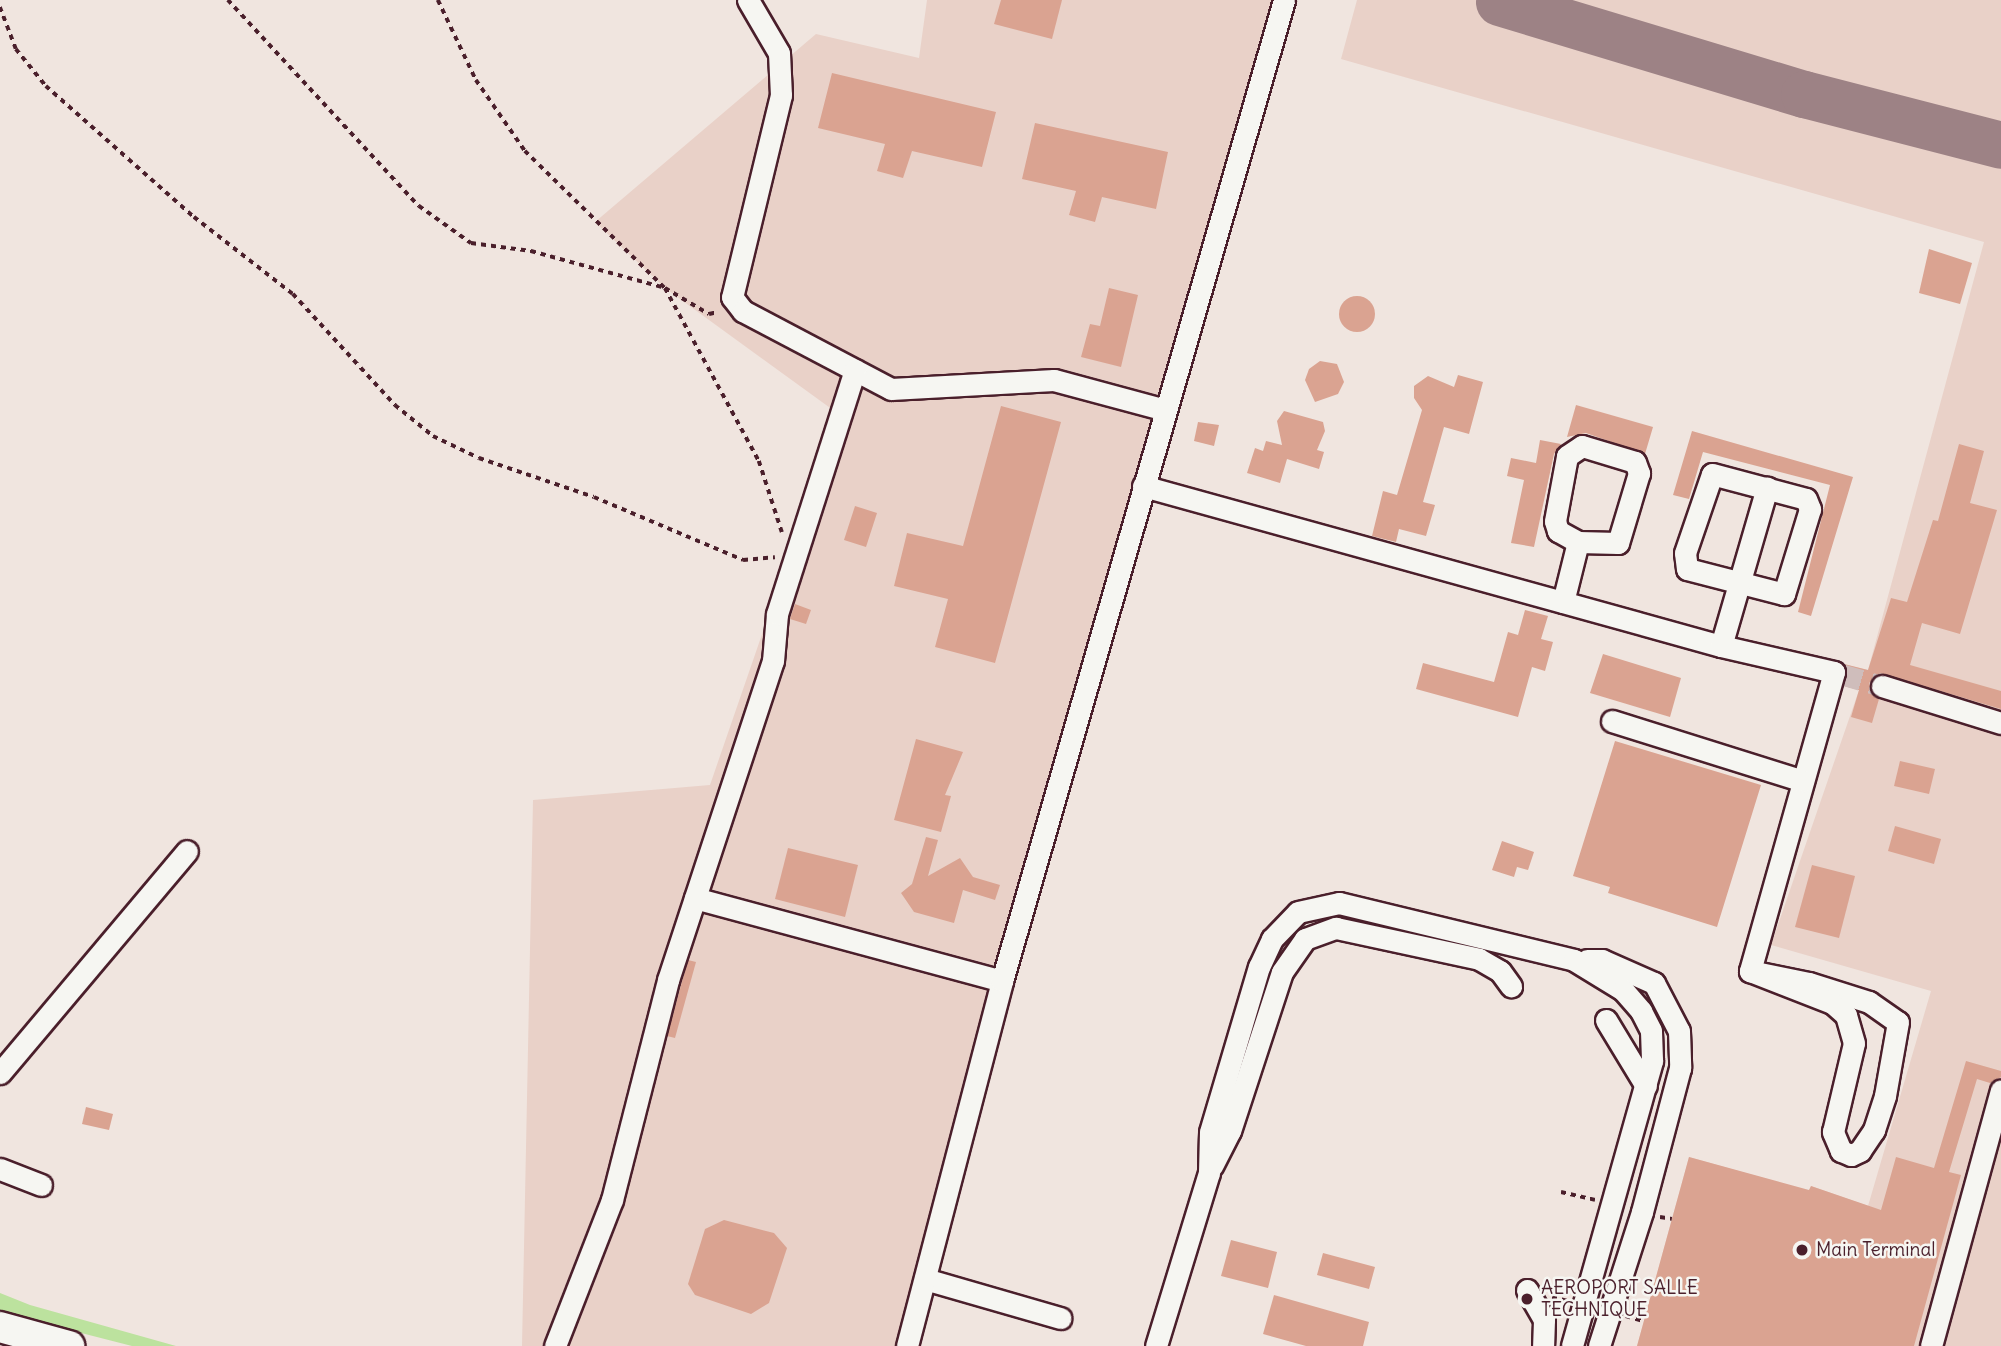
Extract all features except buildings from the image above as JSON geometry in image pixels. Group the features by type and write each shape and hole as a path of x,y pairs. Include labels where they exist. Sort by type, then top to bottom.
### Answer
{"highway":[{"path":"0,1327 69,1346"}],"street":[{"path":"748,0 779,53 781,95 732,297 739,305 891,388 1054,380 1165,410"},
{"path":"907,1346 1002,982 1284,0"},
{"path":"555,1346 612,1200 668,980 773,661 777,614 855,370"},
{"path":"1582,446 1634,462 1639,473 1618,543 1578,542 1558,531 1555,521 1567,456 1582,446"},
{"path":"1712,474 1797,494 1806,499 1810,509 1791,583 1784,594 1776,595 1740,586 1692,573 1687,569 1685,553 1712,474"},
{"path":"1143,486 1721,646 1837,673 1803,781 1750,971"},
{"path":"1721,646 1768,488"},
{"path":"1563,602 1578,542"},
{"path":"1882,686 2001,723"},
{"path":"1612,721 1803,781"},
{"path":"0,1073 187,851"},
{"path":"695,898 1002,982"},
{"path":"1209,1173 1210,1132 1259,967 1272,939 1298,912 1339,903 1574,960 1602,960 1654,984 1668,1002 1679,1031 1676,1081 1642,1212 1599,1346"},
{"path":"1156,1346 1209,1173 1230,1131 1292,954 1305,939 1336,928 1479,959 1518,985"},
{"path":"1572,1346 1652,1060 1651,1031 1642,1010 1615,984 1574,960"},
{"path":"1750,971 1809,983 1869,1002 1898,1022 1885,1096 1874,1130 1860,1151 1851,1155 1841,1151 1833,1132 1854,1043 1846,1016 1832,1003 1750,971"},
{"path":"1606,1020 1646,1086"},
{"path":"1931,1346 2001,1090"},
{"path":"0,1169 41,1185"},
{"path":"925,1279 1060,1318"},
{"path":"1534,1346 1536,1320 1526,1292 1544,1320 1543,1346"}],"path":[{"path":"228,0 419,206 471,243 531,251 665,288 758,461 786,544"},
{"path":"438,0 476,80 525,151 665,288 709,314 739,305"},
{"path":"0,7 16,49 46,86 194,217 293,294 395,405 433,436 479,458 594,497 743,560 778,557"}],"shaded area":[{"path":"927,0 1286,0 909,1346 522,1346 533,800 710,785 789,556 833,410 665,288 595,222 816,34 919,58"},
{"path":"1357,0 2001,0 2001,1346 1637,1346 1689,1157 1795,1187 1806,1199 1811,1186 1868,1206 1931,991 1771,945 1859,690 1838,684 1844,664 1868,670 1984,242 1341,59"}],"green space":[{"path":"0,1293 30,1305 176,1346 132,1346 11,1315 0,1310"}],"taxiway":[{"path":"1499,2 1804,94 2001,145"}],"tunnel":[{"path":"1841,674 1882,686"}],"place":[{"name":"Main Terminal","path":"1802,1250"},
{"name":"AEROPORT SALLE TECHNIQUE","path":"1527,1299"}]}
